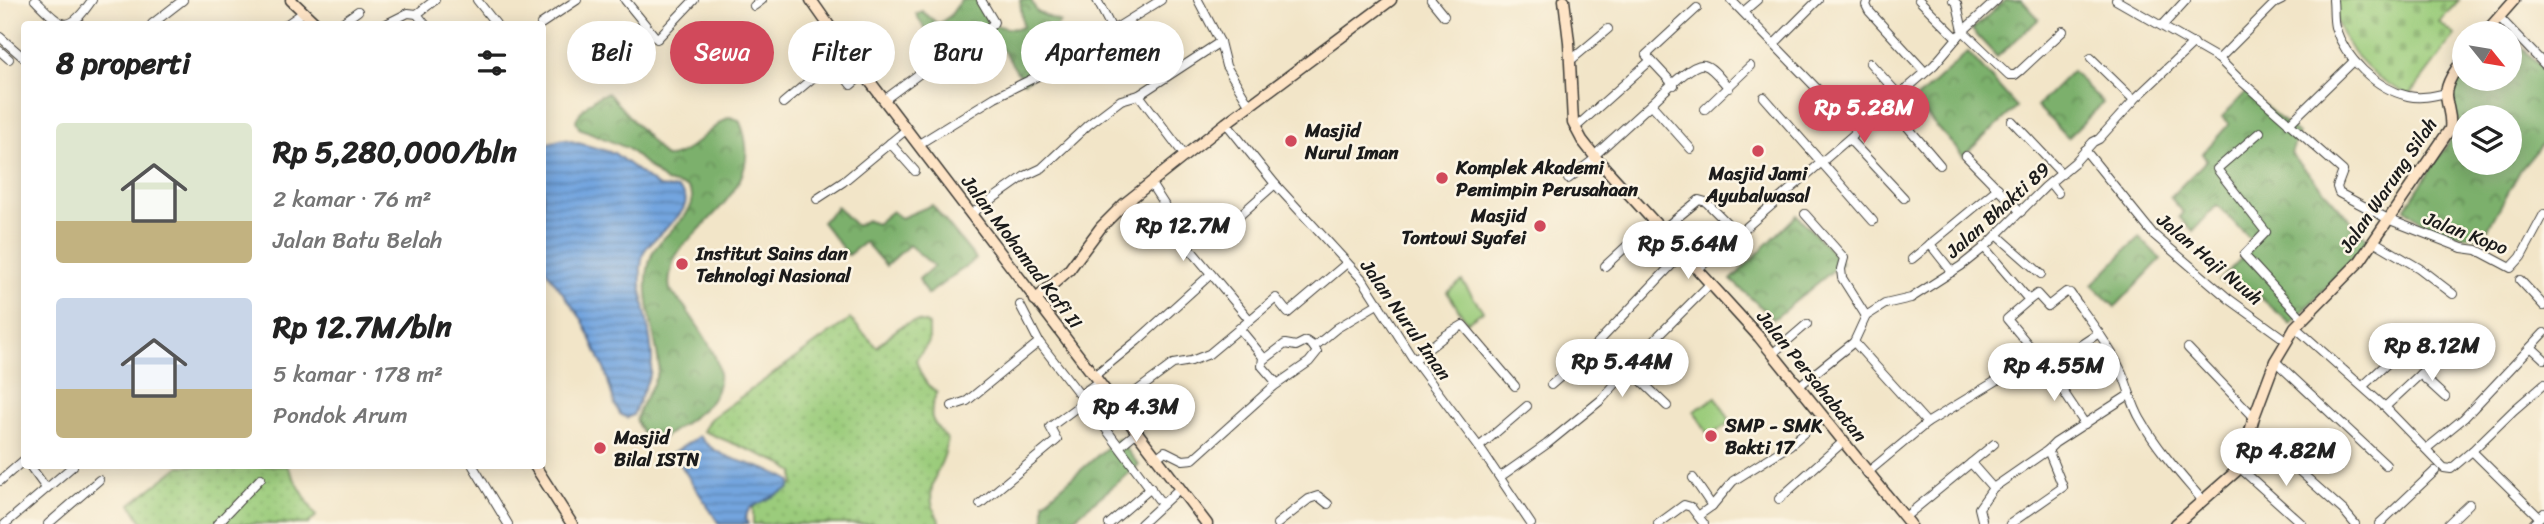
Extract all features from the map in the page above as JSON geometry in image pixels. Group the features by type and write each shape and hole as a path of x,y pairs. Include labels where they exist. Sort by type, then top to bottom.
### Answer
{"street":[{"path":"35,0 59,21"},
{"path":"77,21 92,0"},
{"path":"156,21 183,0"},
{"path":"291,0 313,21"},
{"path":"392,21 408,13 417,14 435,0"},
{"path":"477,0 494,21"},
{"path":"546,21 578,0"},
{"path":"625,0 657,39 694,0"},
{"name":"Jalan Mohamad Kafi II","path":"811,0 822,21"},
{"path":"884,100 992,25 982,0"},
{"path":"1097,0 1108,21"},
{"path":"1127,21 1161,0"},
{"path":"1198,0 1220,42 1226,66 1250,106"},
{"path":"1035,300 1069,270 1101,227 1124,204 1226,123 1391,0"},
{"path":"1431,0 1444,16"},
{"name":"Jalan Persahabatan","path":"1564,0 1575,128 1595,157 1772,354 1907,520"},
{"path":"1731,0 1777,41 1857,130"},
{"path":"1743,12 1757,0"},
{"path":"1777,41 1818,0"},
{"path":"1868,0 1866,7 1925,72"},
{"path":"1919,0 2006,74 2012,76 2063,31"},
{"path":"1698,269 1925,72 1960,34 1997,0"},
{"path":"2116,0 2128,2 2219,59 2343,171 2337,187 2339,193 2390,220"},
{"path":"2163,25 2186,0"},
{"path":"2219,59 2274,4 2282,0"},
{"path":"2333,0 2335,27 2354,61 2378,83 2403,95 2427,97 2446,93 2452,78"},
{"path":"2496,21 2514,0"},
{"path":"1957,1 1960,34"},
{"path":"1674,85 1650,61 1646,53 1697,8"},
{"path":"344,21 358,11"},
{"path":"291,21 304,12"},
{"path":"417,14 423,21"},
{"path":"2499,17 2544,64"},
{"path":"1570,61 1608,29"},
{"path":"0,37 21,55"},
{"path":"971,214 1025,176 1042,168 1088,125 1121,100 1139,95 1220,42"},
{"path":"2085,150 2194,43"},
{"path":"0,51 9,60"},
{"path":"2091,58 2134,100"},
{"path":"1575,128 1650,61"},
{"path":"2288,124 2354,61"},
{"path":"1870,63 1899,95"},
{"path":"1568,179 1695,66 1707,66 1729,88"},
{"path":"1705,109 1749,66"},
{"path":"783,103 807,84"},
{"name":"Jalan Mohamad Kafi II","path":"867,84 884,100 1096,383 1118,405 1134,435 1156,458 1170,498 1207,524"},
{"path":"892,141 912,166 922,150 995,97 1022,84"},
{"name":"Jalan Warung Silah","path":"2240,468 2254,417 2275,362 2287,341 2299,323 2375,242 2450,129 2452,118 2446,93"},
{"path":"1139,95 1185,156"},
{"path":"1764,97 1873,220"},
{"path":"1651,104 1691,149"},
{"path":"1888,104 1940,165"},
{"path":"2012,121 2062,174"},
{"name":"Jalan Nurul Iman","path":"1226,123 1275,184 1347,263 1379,303 1414,360 1479,447 1531,524"},
{"path":"817,199 843,182 906,131"},
{"path":"2260,132 2217,169 2266,232 2244,255 2299,323 2448,470 2472,452 2544,384"},
{"path":"1849,139 1904,198"},
{"name":"Jalan Bhakti 89","path":"1866,316 1885,304 1911,298 1952,272 1984,247 2085,150"},
{"name":"Jalan Haji Nuuh","path":"2085,150 2153,234 2230,299 2287,341"},
{"path":"1966,156 2021,212"},
{"path":"2050,183 2058,193"},
{"path":"1151,184 1174,220 1181,238 1249,319"},
{"path":"1212,240 1275,184"},
{"path":"1912,259 1998,188"},
{"path":"1605,266 1658,225 1703,201 1738,234"},
{"path":"1799,386 1854,342 1866,316 1842,278 1844,258 1805,214"},
{"name":"Jalan Kopo","path":"2390,220 2462,248 2477,250 2511,268 2521,257 2543,216"},
{"path":"1997,235 2041,274"},
{"path":"2375,242 2419,268 2453,294"},
{"path":"1930,244 1952,272"},
{"path":"1984,247 2029,300"},
{"path":"1551,385 1587,354 1683,253"},
{"path":"1118,405 1172,364 1209,354 1276,298 1288,313 1347,263"},
{"path":"980,504 1057,440 1050,427 1086,398 1096,383 1137,341 1211,274"},
{"path":"2520,280 2544,306"},
{"path":"1500,477 1601,400 1628,368 1711,283"},
{"path":"2085,424 2047,367 2007,319 2037,295 2048,306 2068,291 2099,333 2158,447 2203,501"},
{"path":"1314,347 1337,328 1379,303"},
{"path":"1020,305 1039,342 1086,398 1151,488 1170,498 1141,524"},
{"path":"1772,354 1807,324"},
{"path":"1414,360 1463,325 1515,386"},
{"path":"1239,328 1264,360"},
{"path":"2363,386 2426,328"},
{"path":"2047,367 2099,333"},
{"path":"2426,449 2465,418 2544,333"},
{"path":"2385,407 2460,337"},
{"path":"1156,458 1165,451 1185,461 1193,459 1273,387 1313,359 1317,352 1314,347 1306,341 1296,346 1285,344 1264,360 1262,366 1275,381 1273,387"},
{"path":"952,406 967,401 1039,342"},
{"path":"1854,342 1927,423"},
{"path":"2531,347 2544,359"},
{"path":"2188,348 2254,417"},
{"path":"1867,473 1927,423 2001,378 2034,351"},
{"path":"2275,362 2386,465"},
{"path":"1628,368 1667,406"},
{"path":"2420,374 2445,397"},
{"path":"1086,398 1096,383"},
{"path":"1981,523 1979,508 1993,488 2129,395"},
{"path":"1479,447 1527,406"},
{"path":"1698,516 1712,506 1733,481 1790,444 1822,417"},
{"path":"1122,445 1134,435"},
{"path":"2249,435 2267,442 2344,511 2354,524"},
{"path":"1779,499 1843,442"},
{"path":"1907,520 1994,444"},
{"path":"2010,524 2063,487 2048,450"},
{"path":"2472,452 2539,518"},
{"path":"0,481 21,463"},
{"path":"1970,463 1993,488"},
{"path":"2176,524 2240,468 2302,524"},
{"path":"32,469 46,488"},
{"path":"5,524 69,469"},
{"path":"475,469 508,524"},
{"path":"537,469 572,524"},
{"path":"2379,524 2435,471"},
{"path":"217,524 261,478"},
{"path":"1693,478 1712,506"},
{"path":"48,524 99,480"},
{"path":"1109,524 1151,488"},
{"path":"1277,524 1309,499 1318,496 1328,504"},
{"path":"2448,524 2469,504"},
{"path":"1658,524 1684,505 1691,507 1704,524"}],"green space":[{"path":"961,0 979,0 987,21 942,21 950,16"},
{"path":"1020,0 1031,0 1037,12 1058,21 1022,21"},
{"path":"2005,0 2022,0 2039,19 1997,57 1972,30"},
{"path":"2334,0 2459,0 2439,22 2452,33 2452,39 2410,95 2388,84 2359,59 2344,38 2336,17"},
{"path":"922,11 934,21 920,21 916,14"},
{"path":"1007,27 1021,27 1021,78 1007,57"},
{"path":"2522,48 2544,69 2544,142 2522,168 2522,105 2454,105 2448,87 2452,83 2452,91 2522,91"},
{"path":"1968,52 2017,107 1963,156 1914,101"},
{"path":"2072,71 2103,103 2068,138 2037,106"},
{"path":"2247,91 2298,134 2291,154 2370,242 2291,324 2253,291 2219,281 2255,244 2217,205 2193,231 2179,217 2183,212 2170,197 2207,160 2202,154 2229,124 2222,117"},
{"path":"608,93 665,157 690,148 730,117 739,120 745,138 744,170 738,183 719,209 679,251 674,259 669,286 713,352 719,377 717,389 705,407 656,443 646,440 636,421 659,367 647,295 649,266 658,245 688,212 692,195 687,187 666,182 627,148 579,128 576,120 581,111 593,100"},
{"path":"2452,137 2452,175 2518,175 2485,234 2475,237 2433,231 2405,209"},
{"path":"932,205 976,259 927,295 919,279 934,266 909,245 886,266 865,242 848,255 822,222 837,207 856,226 867,220 876,224 892,211 901,218"},
{"path":"1797,215 1842,263 1774,319 1731,280"},
{"path":"2139,237 2161,259 2115,307 2092,285"},
{"path":"1462,281 1483,311 1467,322 1447,292"},
{"path":"850,319 877,347 908,323 922,322 929,325 929,342 916,360 923,379 937,392 932,418 947,439 931,494 933,508 941,524 753,524 753,507 794,484 794,472 778,462 703,431 710,419"},
{"path":"1716,397 1731,422 1709,436 1694,411"},
{"path":"1118,438 1139,465 1067,524 1044,524 1044,502"},
{"path":"176,469 289,469 316,516 308,524 143,524 131,504"}],"water":[{"path":"564,139 614,153 659,187 678,189 685,196 681,212 644,252 641,265 642,292 652,362 650,375 633,415 627,418 620,414 615,405 605,371 583,321 546,270 548,143"},
{"path":"699,436 708,445 730,458 791,481 790,488 750,508 745,517 748,524 719,524 673,453"}],"place":[{"name":"Masjid Nurul Iman","path":"1291,141"},
{"name":"Masjid Jami Ayubalwasal","path":"1758,151"},
{"name":"Komplek Akademi Pemimpin Perusahaan","path":"1442,178"},
{"name":"Masjid Tontowi Syafei","path":"1540,226"},
{"name":"Institut Sains dan Tehnologi Nasional","path":"682,264"},
{"name":"SMP - SMK Bakti 17","path":"1711,436"},
{"name":"Masjid Bilal ISTN","path":"600,448"}]}
